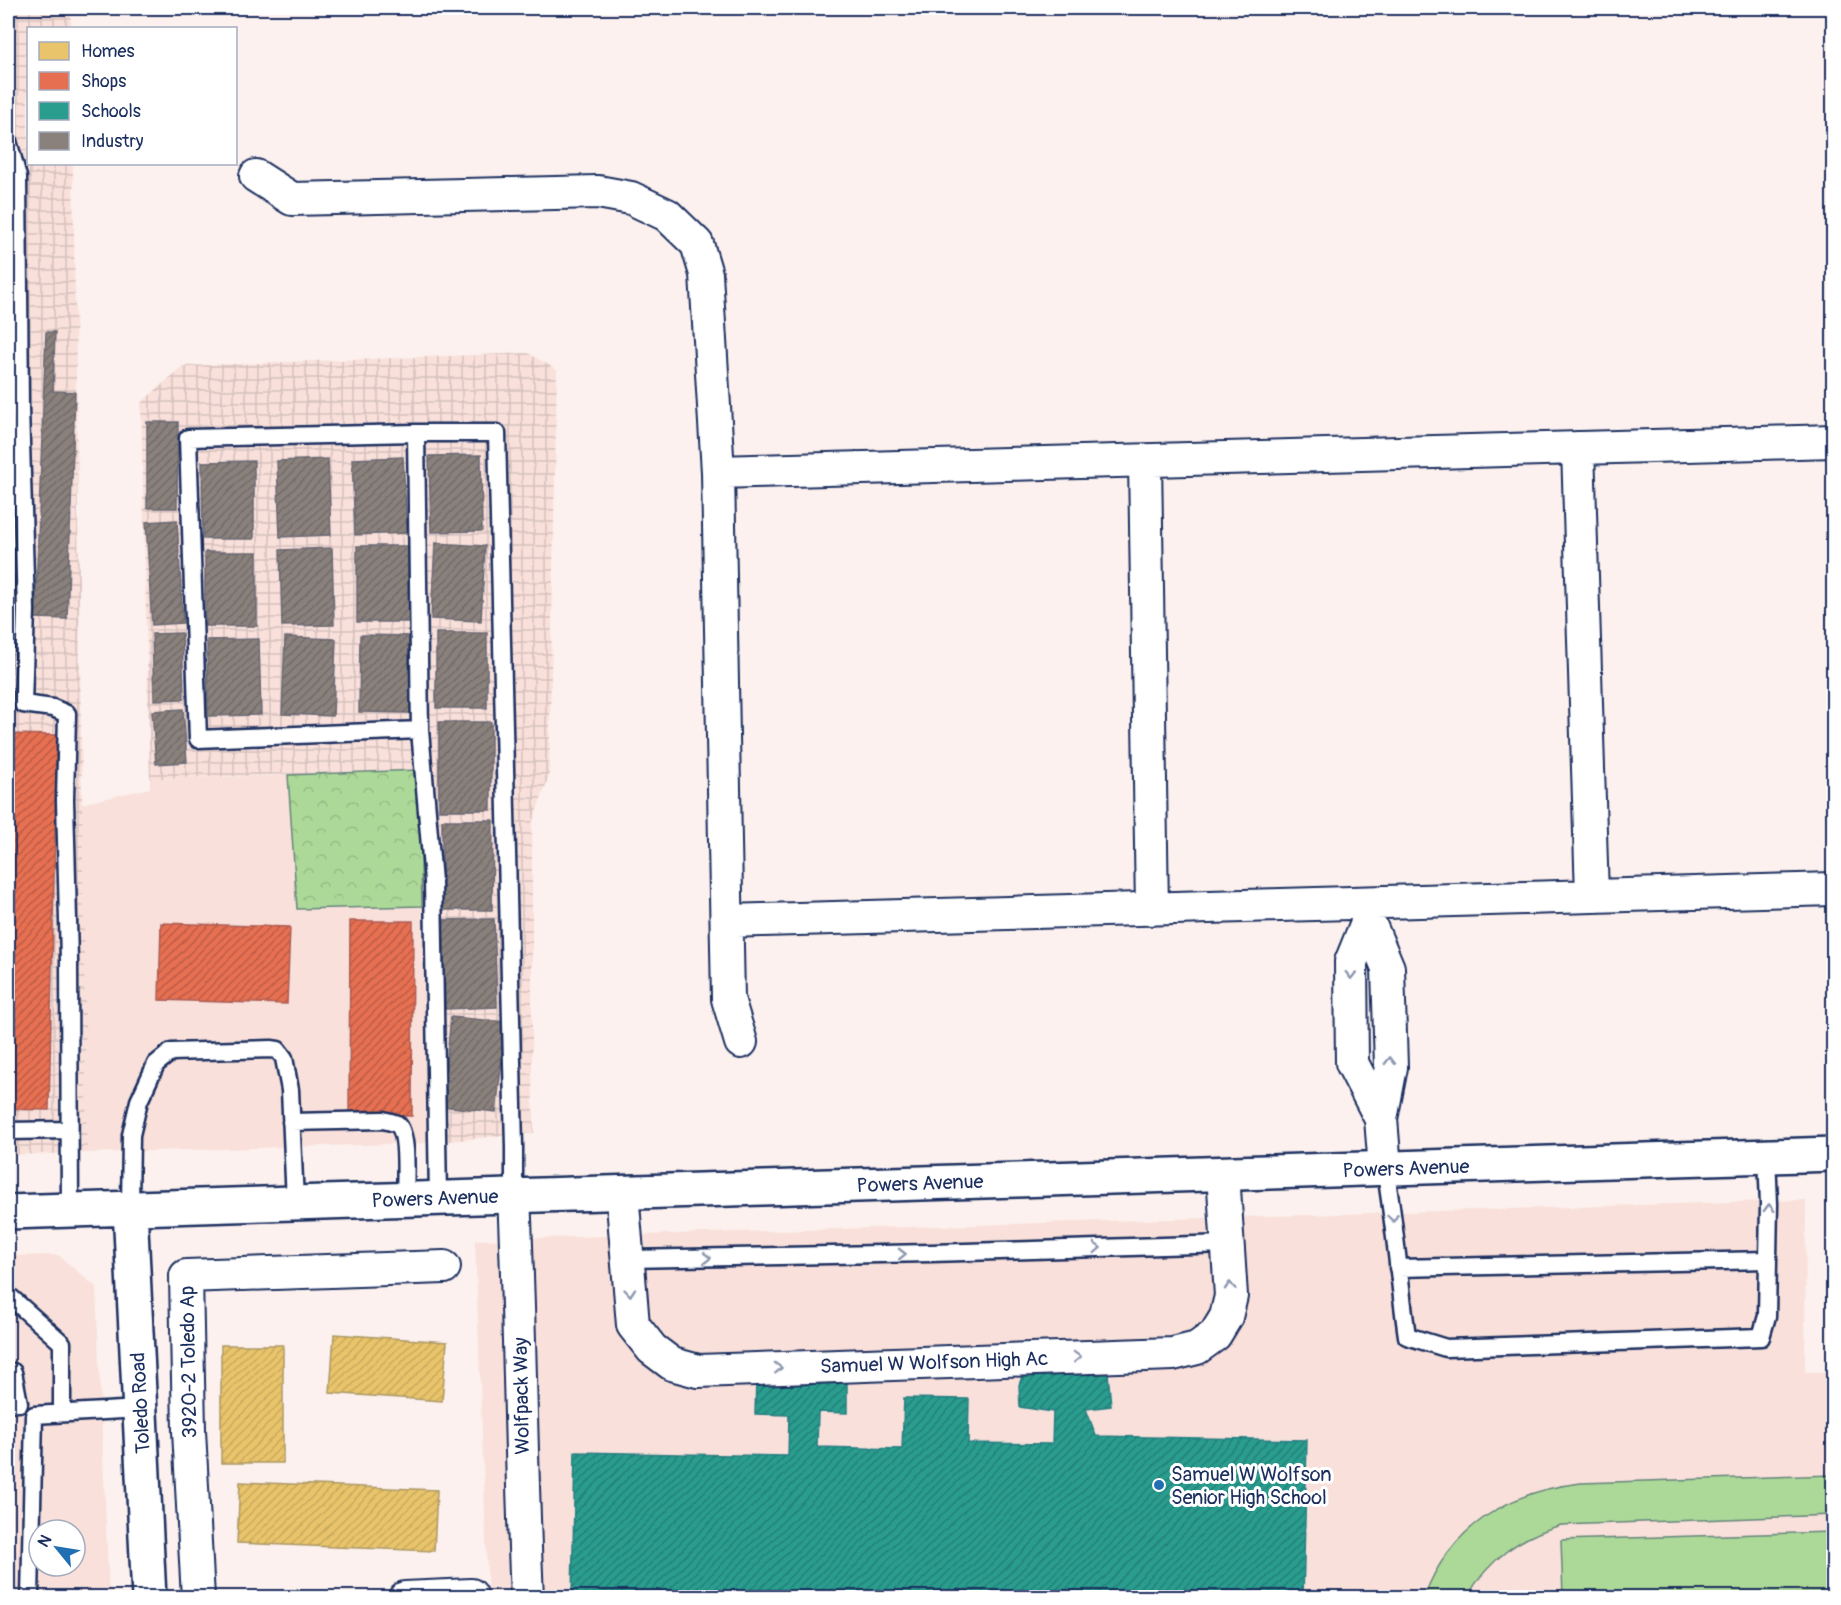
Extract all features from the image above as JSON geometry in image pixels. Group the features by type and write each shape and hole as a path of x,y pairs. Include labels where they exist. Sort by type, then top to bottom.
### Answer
{"street":[{"path":"256,176 292,199 598,192 631,198 667,215 697,244 706,274 718,472 728,999 741,1042"},
{"path":"718,472 1833,441"},
{"path":"1578,448 1592,896"},
{"path":"1144,461 1152,909"},
{"path":"727,921 1152,909 1368,912 1592,896 1833,889"},
{"path":"1368,912 1388,968 1391,1067 1381,1119 1385,1168"},
{"name":"Powers Avenue","path":"8,1212 1833,1154"},
{"name":"Samuel W Wolfson High Ac","path":"622,1192 633,1325 652,1349 672,1364 698,1371 1173,1354 1197,1348 1215,1335 1226,1317 1231,1296 1223,1173"},
{"name":"Wolfpack Way","path":"513,1195 519,1310 527,1598"},
{"name":"Toledo Road","path":"130,1208 149,1598"},
{"name":"3920-2 Toledo Ap","path":"198,1598 189,1431 186,1276 444,1267"},
{"path":"405,1598 471,1595"}],"lane":[{"path":"8,141 18,177 20,408 26,610 15,704 53,708 66,714 70,1210"},
{"path":"416,433 420,730 433,881 438,1198"},
{"path":"420,730 198,739 188,438 496,433 514,1147 513,1195"},
{"path":"130,1208 130,1135 139,1101 156,1064 171,1052 278,1050 284,1058 290,1090 295,1202"},
{"path":"291,1122 383,1120 398,1125 402,1131 404,1150 405,1199"},
{"path":"8,1131 69,1130"},
{"path":"1385,1168 1393,1215 1407,1336 1446,1348 1761,1337 1767,1316 1769,1204 1767,1156"},
{"path":"628,1259 1227,1244"},
{"path":"1398,1268 1768,1260"},
{"path":"8,1295 62,1343 62,1412"},
{"path":"13,1372 13,1402 34,1414 140,1409"},
{"path":"30,1598 34,1414"}],"shaded area":[{"path":"8,8 70,8 71,27 27,27 27,165 73,165 87,1153 8,1155"},
{"path":"528,353 557,370 549,776 532,824 534,1133 428,1143 419,770 150,779 141,403 183,366"},
{"path":"288,775 297,909 422,906 428,1143 87,1153 81,804 150,788 150,779"},
{"name":"Samuel W Wolfson Senior High School","path":"1806,1200 1805,1372 1833,1372 1833,1597 488,1597 475,1240"},
{"path":"58,1255 96,1287 109,1597 8,1597 8,1256"}],"green space":[{"path":"419,770 422,906 297,909 288,775"},
{"path":"1833,1475 1833,1515 1561,1525 1532,1536 1506,1551 1485,1571 1467,1597 1424,1597 1435,1572 1466,1532 1485,1517 1530,1494 1581,1483"},
{"path":"1833,1532 1833,1597 1563,1597 1561,1540"}],"building: Homes":[{"path":"334,1334 447,1342 442,1401 330,1393"},
{"path":"221,1345 283,1345 283,1463 221,1463"},
{"path":"240,1482 437,1490 434,1551 237,1543"}],"building: Shops":[{"path":"8,734 57,735 49,1110 8,1109"},
{"path":"350,921 413,921 412,1116 349,1116"},
{"path":"161,923 290,927 287,1004 159,1000"}],"building: Schools":[{"path":"1024,1371 1108,1373 1111,1406 1086,1409 1096,1436 1307,1440 1303,1598 572,1598 575,1452 788,1456 789,1415 755,1414 756,1379 847,1381 847,1413 818,1412 817,1447 902,1449 904,1398 969,1399 968,1443 1052,1444 1053,1412 1020,1407 1019,1385"}],"building: Industry":[{"path":"46,332 55,332 53,391 75,392 67,619 35,618"},
{"path":"147,422 178,422 177,508 147,508"},
{"path":"481,455 482,531 431,532 429,456"},
{"path":"403,457 407,533 355,535 352,459"},
{"path":"328,459 331,535 280,537 277,461"},
{"path":"254,461 254,539 203,539 202,462"},
{"path":"177,520 183,623 152,625 146,522"},
{"path":"435,543 485,546 481,621 431,619"},
{"path":"357,546 408,546 409,622 357,622"},
{"path":"332,548 334,625 282,626 280,550"},
{"path":"205,552 257,552 257,626 205,626"},
{"path":"8,575 15,575 11,673 8,673"},
{"path":"182,633 184,699 154,700 152,634"},
{"path":"436,633 487,633 487,708 436,708"},
{"path":"360,635 412,636 410,713 359,712"},
{"path":"285,637 336,639 333,716 282,714"},
{"path":"259,639 261,715 208,716 207,640"},
{"path":"183,709 187,762 156,764 152,711"},
{"path":"439,722 491,722 491,810 439,810"},
{"path":"442,820 493,820 492,910 442,910"},
{"path":"494,919 497,1007 445,1009 443,920"},
{"path":"451,1017 506,1022 496,1112 442,1106"}],"place":[{"name":"Samuel W Wolfson Senior High School","path":"1159,1485"}]}
